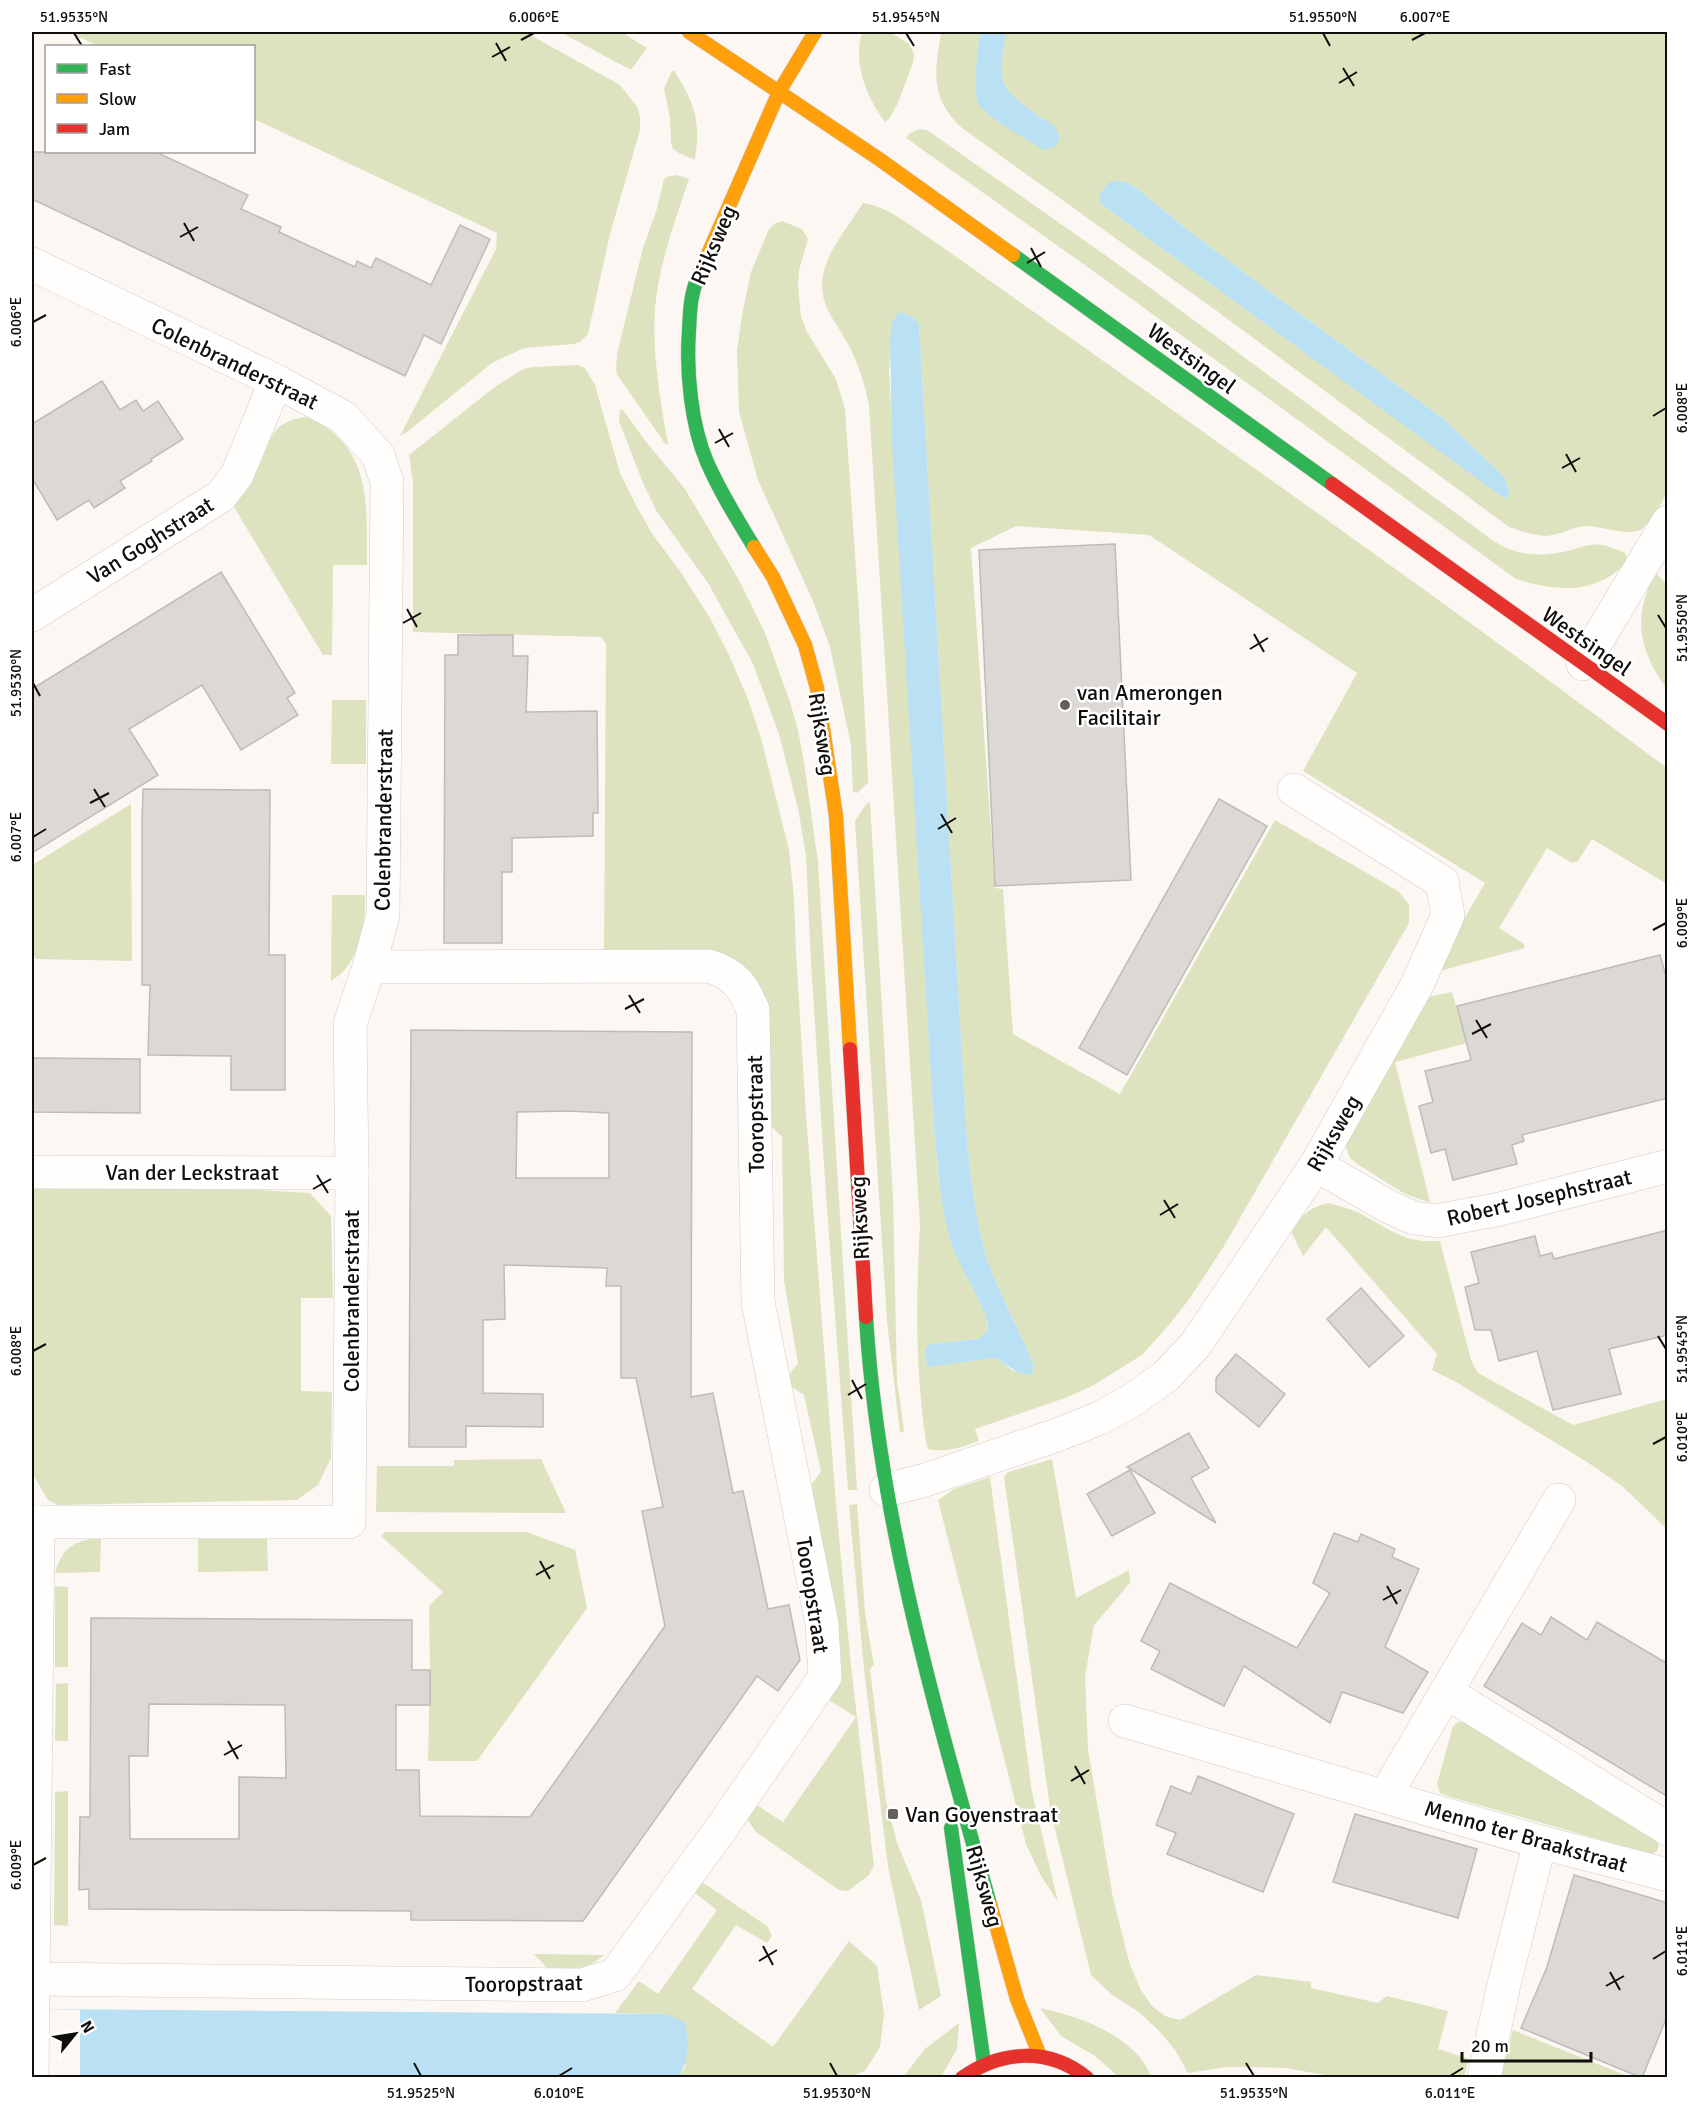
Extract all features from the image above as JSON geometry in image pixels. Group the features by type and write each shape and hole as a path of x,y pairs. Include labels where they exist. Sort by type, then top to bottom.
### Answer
{"street":[{"name":"Westsingel","path":"689,32 879,159 1668,723"},
{"name":"Rijksweg","path":"815,32 779,92 692,291 687,356 694,416 706,460 724,497 777,585 805,645 817,688 836,816 870,1379 886,1490 937,1714 1015,1990 1040,2056"},
{"name":"Colenbranderstraat","path":"32,2078 35,1522 349,1522 352,1173 350,1024 383,915 387,482 378,455 343,417 276,381 35,274"},
{"name":"Van Goghstraat","path":"32,615 221,496 237,475 276,381"},
{"path":"1583,664 1668,522"},
{"name":"Rijksweg","path":"886,1490 942,1474 1100,1418 1134,1399 1166,1376 1196,1344 1316,1165 1417,985 1448,915 1442,882 1294,790"},
{"name":"Tooropstraat","path":"32,1986 582,1985 615,1975 825,1677 822,1624 758,1302 753,1010 743,987 732,976 709,966 369,967"},
{"name":"Robert Josephstraat","path":"1316,1165 1389,1207 1414,1218 1437,1221 1500,1209 1668,1166"},
{"name":"Van der Leckstraat","path":"32,1172 352,1173"},
{"path":"1385,1796 1559,1500"},
{"path":"1446,1692 1668,1829"},
{"name":"Rijksweg","path":"937,1714 984,2064"},
{"name":"Menno ter Braakstraat","path":"1125,1720 1540,1842 1668,1875"},
{"path":"1484,2078 1504,1984 1540,1842"},
{"path":"962,2078 984,2064 1011,2056 1040,2056 1067,2065 1087,2078"}],"green space":[{"path":"67,32 525,32 620,85 637,107 640,116 640,130 610,234 588,334 580,342 574,344 524,348 492,363 400,436 496,249 497,233 255,119 255,45 97,45"},
{"path":"560,32 621,32 647,48 631,70"},
{"path":"862,32 890,32 909,44 914,54 913,63 897,105 885,122 872,102 860,68"},
{"path":"941,32 980,32 976,81 1055,127 1015,98 1004,83 1002,64 1006,32 1667,32 1667,493 1655,513 1644,527 1635,532 1585,526 1545,536 1509,527 1214,309 962,128 951,116 939,95 936,72","holes":["1124,181 1139,190 1266,289 1445,420 1504,477 1510,493 1505,498 1101,204"]},
{"path":"672,71 687,93 695,113 697,147 695,160 673,149 671,143 670,118 664,88"},
{"path":"919,129 927,130 1115,262 1495,542 1513,551 1532,554 1551,554 1591,545 1603,545 1625,553 1628,560 1604,580 1576,588 1546,586 1516,579 1103,278 906,138"},
{"path":"676,175 689,179 664,259 657,292 654,325 657,376 668,444 666,445 616,371 617,354 643,248 657,209 664,179"},
{"path":"863,203 883,209 911,225 1396,569 1667,768 1667,884 1592,839 1578,861 1572,863 1547,848 1499,928 1524,944 1525,948 1436,972 1435,969 1485,883 1303,771 1357,673 1149,535 1016,526 971,548 995,888 1003,889 1013,1034 1120,1094 1275,820 1398,891 1409,904 1409,923 1224,1246 1190,1298 1169,1325 1142,1355 1092,1386 1065,1398 975,1429 979,1441 954,1449 941,1450 928,1449 926,1442 918,1360 920,1225 869,405 864,383 850,348 825,303 822,283 827,262 836,244","holes":["912,316 919,324 967,1142 975,1206 987,1260 1033,1364 1013,1371 994,1358 927,1366 925,1348 931,1344 978,1339 988,1331 986,1315 939,1182 935,1142 889,372 892,322"]},
{"path":"782,221 802,229 808,239 799,270 801,317 807,332 836,379 845,409 868,775 868,783 857,793 853,792 851,745 830,647 813,601 758,480 739,412 737,351 751,272 769,229"},
{"path":"578,365 585,368 595,385 620,473 637,507 653,535 680,571 710,618 729,655 748,699 761,738 789,850 794,898 806,1115 836,1504 850,1656 874,1866 869,1875 848,1891 839,1890 756,1832 746,1818 755,1804 783,1822 856,1717 825,1698 839,1670 841,1649 808,1490 821,1471 804,1395 787,1384 786,1379 798,1363 784,1281 782,1137 768,1123 763,998 604,952 606,644 601,637 413,632 413,484 409,455 496,386 523,369"},
{"path":"620,410 623,410 685,489 739,580 765,633 798,730 818,862 857,1490 848,1490 826,1195 806,856 798,808 779,734 753,664 708,583 657,512 619,421"},
{"path":"304,417 322,425 345,445 355,460 365,493 367,565 333,565 332,655 323,655 234,507 258,468 275,432 285,423"},
{"path":"1655,574 1667,585 1667,689 1650,661 1642,633 1643,605"},
{"path":"332,700 366,700 366,764 331,764"},
{"path":"870,802 893,1197 897,1380 904,1431 900,1433 887,1321 855,821"},
{"path":"131,804 132,961 36,959 32,952 32,865"},
{"path":"332,895 365,895 365,905 364,924 356,951 345,970 331,981"},
{"path":"1452,992 1467,1043 1395,1062 1430,1202 1428,1202 1405,1194 1357,1164 1350,1158 1345,1144 1425,1000 1432,996"},
{"path":"32,1187 256,1190 310,1193 331,1216 333,1298 301,1298 301,1391 332,1392 331,1458 318,1485 297,1500 58,1505 48,1500 32,1473"},
{"path":"1330,1203 1358,1212 1407,1238 1440,1241 1471,1360 1478,1373 1573,1425 1667,1399 1667,1529 1622,1486 1587,1462 1456,1382 1432,1370 1437,1354 1326,1227 1303,1256 1291,1231 1307,1212"},
{"path":"541,1459 566,1513 376,1512 377,1466 454,1466 454,1460"},
{"path":"1052,1459 1076,1598 1129,1570 1130,1583 1094,1625 1085,1677 1088,1749 1113,1898 1130,1965 1141,1990 1152,2006 1165,2016 1180,2020 1256,1975 1311,1982 1311,1988 1378,2003 1387,1996 1448,2011 1438,2049 1469,2059 1464,2077 1337,2077 1285,2068 1249,2067 1226,2067 1188,2073 1175,2050 1162,2034 1139,2012 1112,1995 1091,1975 1050,1808 1004,1477 1008,1472"},
{"path":"990,1477 1032,1792 1058,1902 1040,1874 1026,1844 938,1500 954,1489"},
{"path":"857,1504 865,1613 874,1665 870,1669 886,1801 897,1843 921,1900 941,1996 919,2010 888,1867 864,1669 849,1505"},
{"path":"385,1532 527,1532 575,1550 587,1608 477,1761 428,1761 429,1606 443,1592 381,1536"},
{"path":"101,1537 100,1572 55,1573 62,1556 71,1546"},
{"path":"267,1537 268,1571 198,1572 198,1538"},
{"path":"55,1586 68,1587 68,1667 55,1667"},
{"path":"68,1683 68,1741 55,1741 56,1684"},
{"path":"1458,1722 1467,1723 1656,1840 1659,1845 1657,1851 1651,1854 1440,1793 1437,1784 1453,1726"},
{"path":"68,1791 68,1926 54,1925 55,1792"},
{"path":"697,1883 705,1884 767,1926 772,1936 767,1943 736,1925 692,1989 773,2047 849,1941 877,1966 884,2014 880,2047 865,2071 850,2077 678,2078 686,2066 666,2014 615,2013 639,1981 658,1994 717,1910 691,1890"},
{"path":"534,1954 604,1955 584,1966 570,1969 548,1969"},
{"path":"1040,2008 1079,2019 1116,2037 1139,2056 1152,2077 1119,2077 1095,2056 1061,2036"},
{"path":"959,2023 957,2049 941,2077 903,2077 925,2049"},
{"path":"1513,2030 1630,2077 1500,2078"}],"water":[{"path":"980,32 1006,32 1002,64 1004,83 1015,98 1055,127 1059,136 1056,145 1043,150 1000,123 979,105 976,81"},
{"path":"1124,181 1139,190 1266,289 1445,420 1504,477 1510,493 1505,499 1101,204 1099,195 1109,182"},
{"path":"899,312 912,316 919,324 971,1181 987,1260 1033,1364 1034,1369 1031,1375 1020,1373 994,1358 927,1367 925,1348 931,1344 978,1339 988,1331 984,1312 951,1242 943,1205 935,1142 892,442 890,340 892,322"},
{"path":"32,2009 666,2014 685,2022 687,2051 685,2064 678,2077 32,2078"}],"pier":[{"path":"32,2009 80,2010 80,2078 32,2077"}],"building":[{"path":"32,152 158,153 248,195 241,209 281,227 279,232 355,267 357,261 371,268 376,258 431,285 460,225 490,239 441,344 424,335 405,376 32,199"},
{"path":"102,381 120,410 136,400 143,411 158,401 183,439 120,481 125,488 94,508 89,500 57,520 32,478 32,424"},
{"path":"1115,544 1131,880 995,886 979,550"},
{"path":"221,572 295,693 287,698 298,715 241,750 202,685 129,729 158,775 32,853 32,689"},
{"path":"458,635 513,635 513,656 528,656 526,712 597,711 598,813 593,813 593,836 512,838 512,872 502,872 502,943 444,943 445,655 458,655"},
{"path":"143,789 270,790 269,955 285,955 285,1090 231,1090 231,1056 148,1055 150,985 142,985"},
{"path":"1219,799 1267,826 1127,1075 1079,1048"},
{"path":"1660,955 1668,983 1668,1098 1522,1135 1524,1141 1512,1145 1517,1164 1453,1180 1445,1149 1431,1153 1419,1106 1433,1102 1425,1071 1471,1060 1457,1006"},
{"path":"411,1030 692,1032 691,1397 713,1393 733,1493 743,1491 768,1609 789,1605 800,1660 778,1691 757,1676 583,1921 411,1920 411,1911 89,1909 89,1889 79,1890 80,1817 90,1817 91,1618 412,1620 412,1670 430,1670 430,1705 396,1705 396,1770 419,1770 420,1816 530,1817 665,1626 642,1511 663,1507 636,1378 621,1378 621,1286 606,1286 607,1268 504,1265 505,1319 483,1320 483,1393 543,1394 543,1427 466,1426 466,1447 409,1447","holes":["517,1112 609,1113 609,1178 516,1178","149,1704 285,1705 286,1778 239,1777 239,1839 130,1839 129,1756 148,1756"]},
{"path":"32,1058 140,1059 140,1113 32,1112"},
{"path":"1668,1230 1668,1335 1609,1349 1621,1394 1553,1410 1537,1351 1499,1361 1491,1330 1475,1330 1465,1287 1479,1283 1471,1252 1535,1236 1540,1256 1552,1253 1554,1259"},
{"path":"1361,1288 1404,1336 1369,1367 1327,1319"},
{"path":"1236,1354 1285,1394 1259,1427 1216,1392 1216,1378"},
{"path":"1189,1433 1209,1468 1191,1478 1216,1523 1127,1467"},
{"path":"1130,1470 1155,1513 1112,1536 1087,1494"},
{"path":"1334,1533 1358,1542 1361,1534 1395,1549 1392,1557 1419,1569 1385,1647 1428,1672 1403,1713 1342,1692 1330,1723 1244,1666 1224,1706 1151,1669 1160,1651 1141,1641 1170,1583 1297,1648 1330,1593 1313,1583"},
{"path":"1551,1617 1587,1640 1597,1622 1668,1664 1668,1797 1484,1686 1522,1623 1541,1635"},
{"path":"1198,1776 1294,1814 1263,1892 1167,1854 1176,1833 1156,1825 1171,1786 1191,1794"},
{"path":"1355,1814 1477,1849 1458,1918 1333,1882"},
{"path":"1574,1875 1668,1903 1668,2014 1642,2078 1521,2028 1547,1967"}],"traffic: fast":[{"path":"1013,255 1332,484"},
{"path":"698,277 693,290 688,347 693,415 712,473 754,547"},
{"path":"866,1317 883,1466 896,1540 930,1686 990,1904"},
{"path":"951,1828 984,2064"}],"traffic: slow":[{"path":"689,32 779,92 698,277"},
{"path":"815,32 779,92 879,159 1013,255"},
{"path":"754,547 773,577 805,645 817,688 836,816 850,1049"},
{"path":"990,1904 1017,1999 1040,2056"}],"traffic: jam":[{"path":"1332,484 1668,724"},
{"path":"850,1049 866,1317"},
{"path":"962,2078 993,2062 1025,2056 1057,2061 1087,2078"}],"place":[{"name":"van Amerongen Facilitair","path":"1065,705"},
{"name":"Van Goyenstraat","path":"893,1814"}]}
